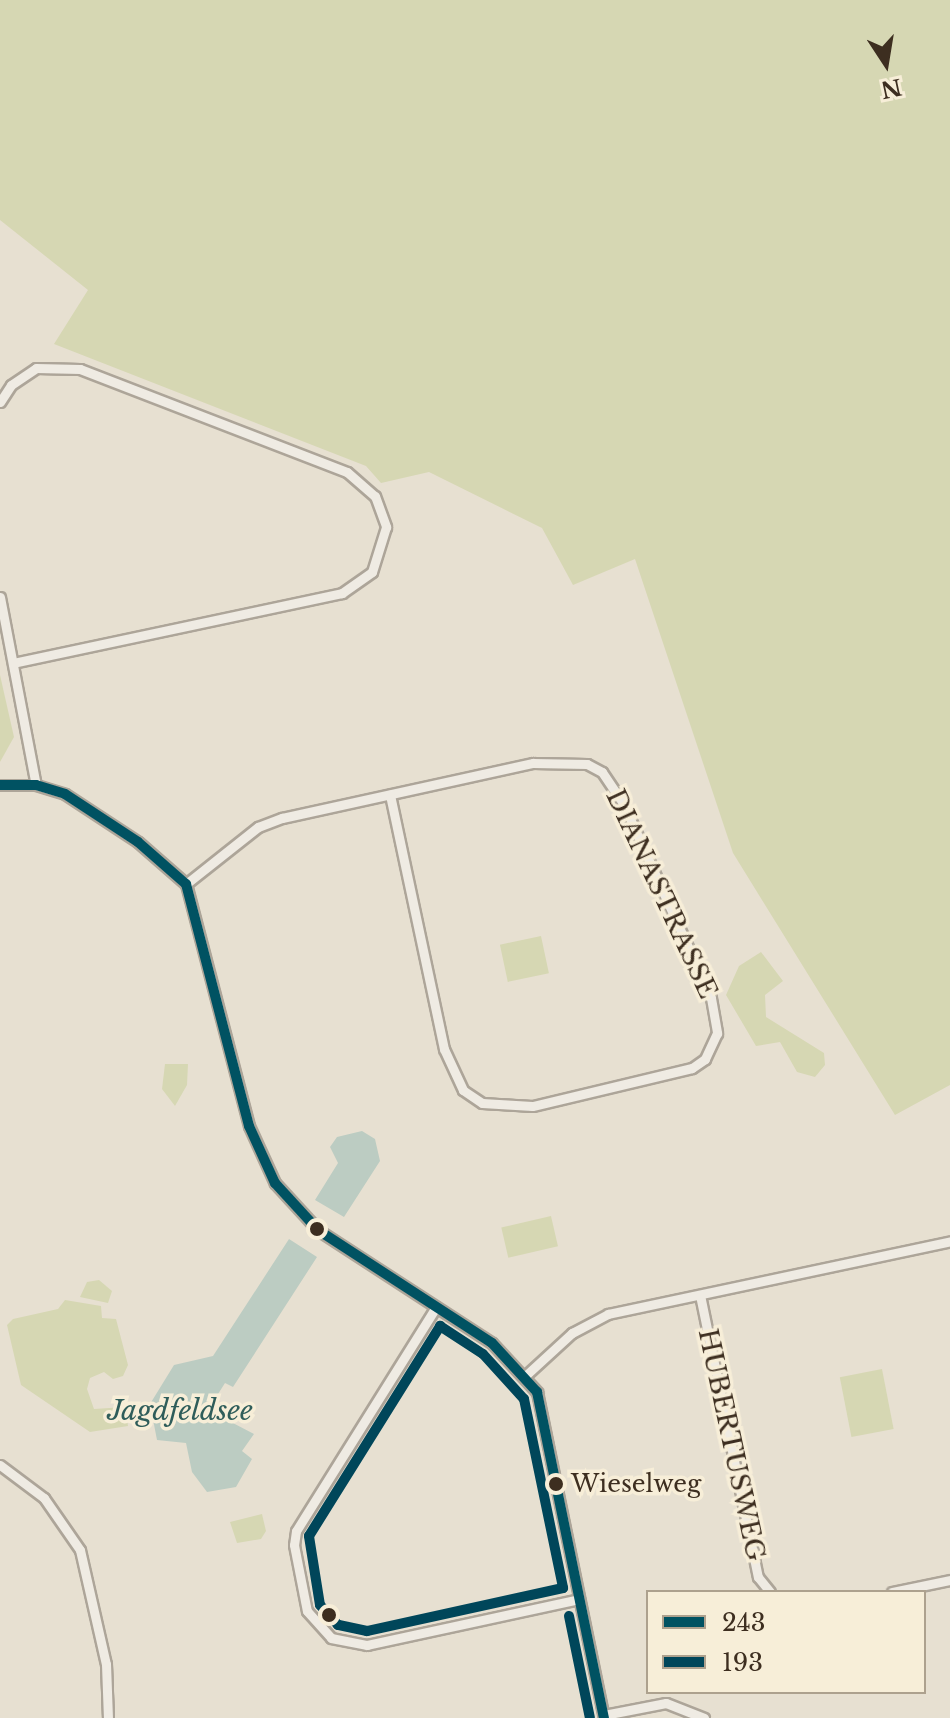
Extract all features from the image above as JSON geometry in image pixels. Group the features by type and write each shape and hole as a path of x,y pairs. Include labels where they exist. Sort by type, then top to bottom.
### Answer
{"street":[{"path":"0,402 11,385 36,368 80,369 347,472 375,496 386,527 372,572 342,593 14,663"},
{"path":"0,597 36,785"},
{"name":"DIANASTRASSE","path":"186,884 258,827 390,795 553,760 572,760 602,772 623,803 712,1002 717,1033 705,1059 692,1068 532,1106 482,1103 463,1090 444,1049 390,795"},
{"path":"0,785 36,785 65,794 138,842 186,884 249,1126 264,1167 286,1199 318,1230 492,1343 525,1376 544,1415 604,1716 666,1703 704,1718"},
{"path":"525,1376 590,1321 950,1241"},
{"name":"HUBERTUSWEG","path":"700,1295 758,1577 768,1590"},
{"path":"436,1307 296,1531 307,1611 331,1638 367,1645 579,1599"},
{"path":"0,1465 44,1498 75,1539 106,1664 108,1718"},
{"path":"902,1590 950,1580"}],"green space":[{"path":"0,0 950,0 950,1085 895,1115 733,853 635,559 573,585 542,528 429,472 381,483 366,466 54,344 88,290 0,220"},
{"path":"0,675 14,737 0,762"},
{"path":"541,936 549,973 508,982 500,945"},
{"path":"761,952 783,981 765,995 766,1017 824,1053 825,1065 815,1077 797,1072 780,1042 756,1046 726,995 739,966"},
{"path":"165,1064 188,1064 187,1085 175,1106 162,1089"},
{"path":"551,1216 558,1246 508,1258 501,1227"},
{"path":"99,1280 112,1291 108,1303 80,1297 87,1282"},
{"path":"65,1300 101,1306 102,1318 116,1319 128,1365 123,1376 113,1379 104,1372 90,1378 87,1389 94,1409 125,1407 128,1426 90,1432 21,1385 7,1325 13,1319 58,1309"},
{"path":"882,1369 894,1429 851,1437 840,1377"},
{"path":"262,1514 266,1531 261,1539 237,1543 230,1522"}],"water":[{"path":"362,1131 375,1139 380,1161 344,1217 315,1200 338,1163 330,1147 337,1137"},
{"name":"Jagdfeldsee","path":"289,1239 317,1257 233,1387 225,1383 208,1410 254,1434 242,1451 252,1459 236,1487 207,1492 192,1472 186,1443 157,1440 150,1404 174,1365 213,1356"}],"transit line":[{"name":"243","path":"0,785 36,785 65,794 138,842 186,884 249,1126 275,1183 318,1230 492,1343 537,1392 604,1718"},
{"name":"193","path":"440,1326 483,1354 524,1399 563,1588 367,1631 338,1625 320,1605 309,1536 440,1326"},
{"name":"193","path":"569,1616 590,1718"}],"place":[{"name":"Wieselweg","path":"556,1484"}]}
